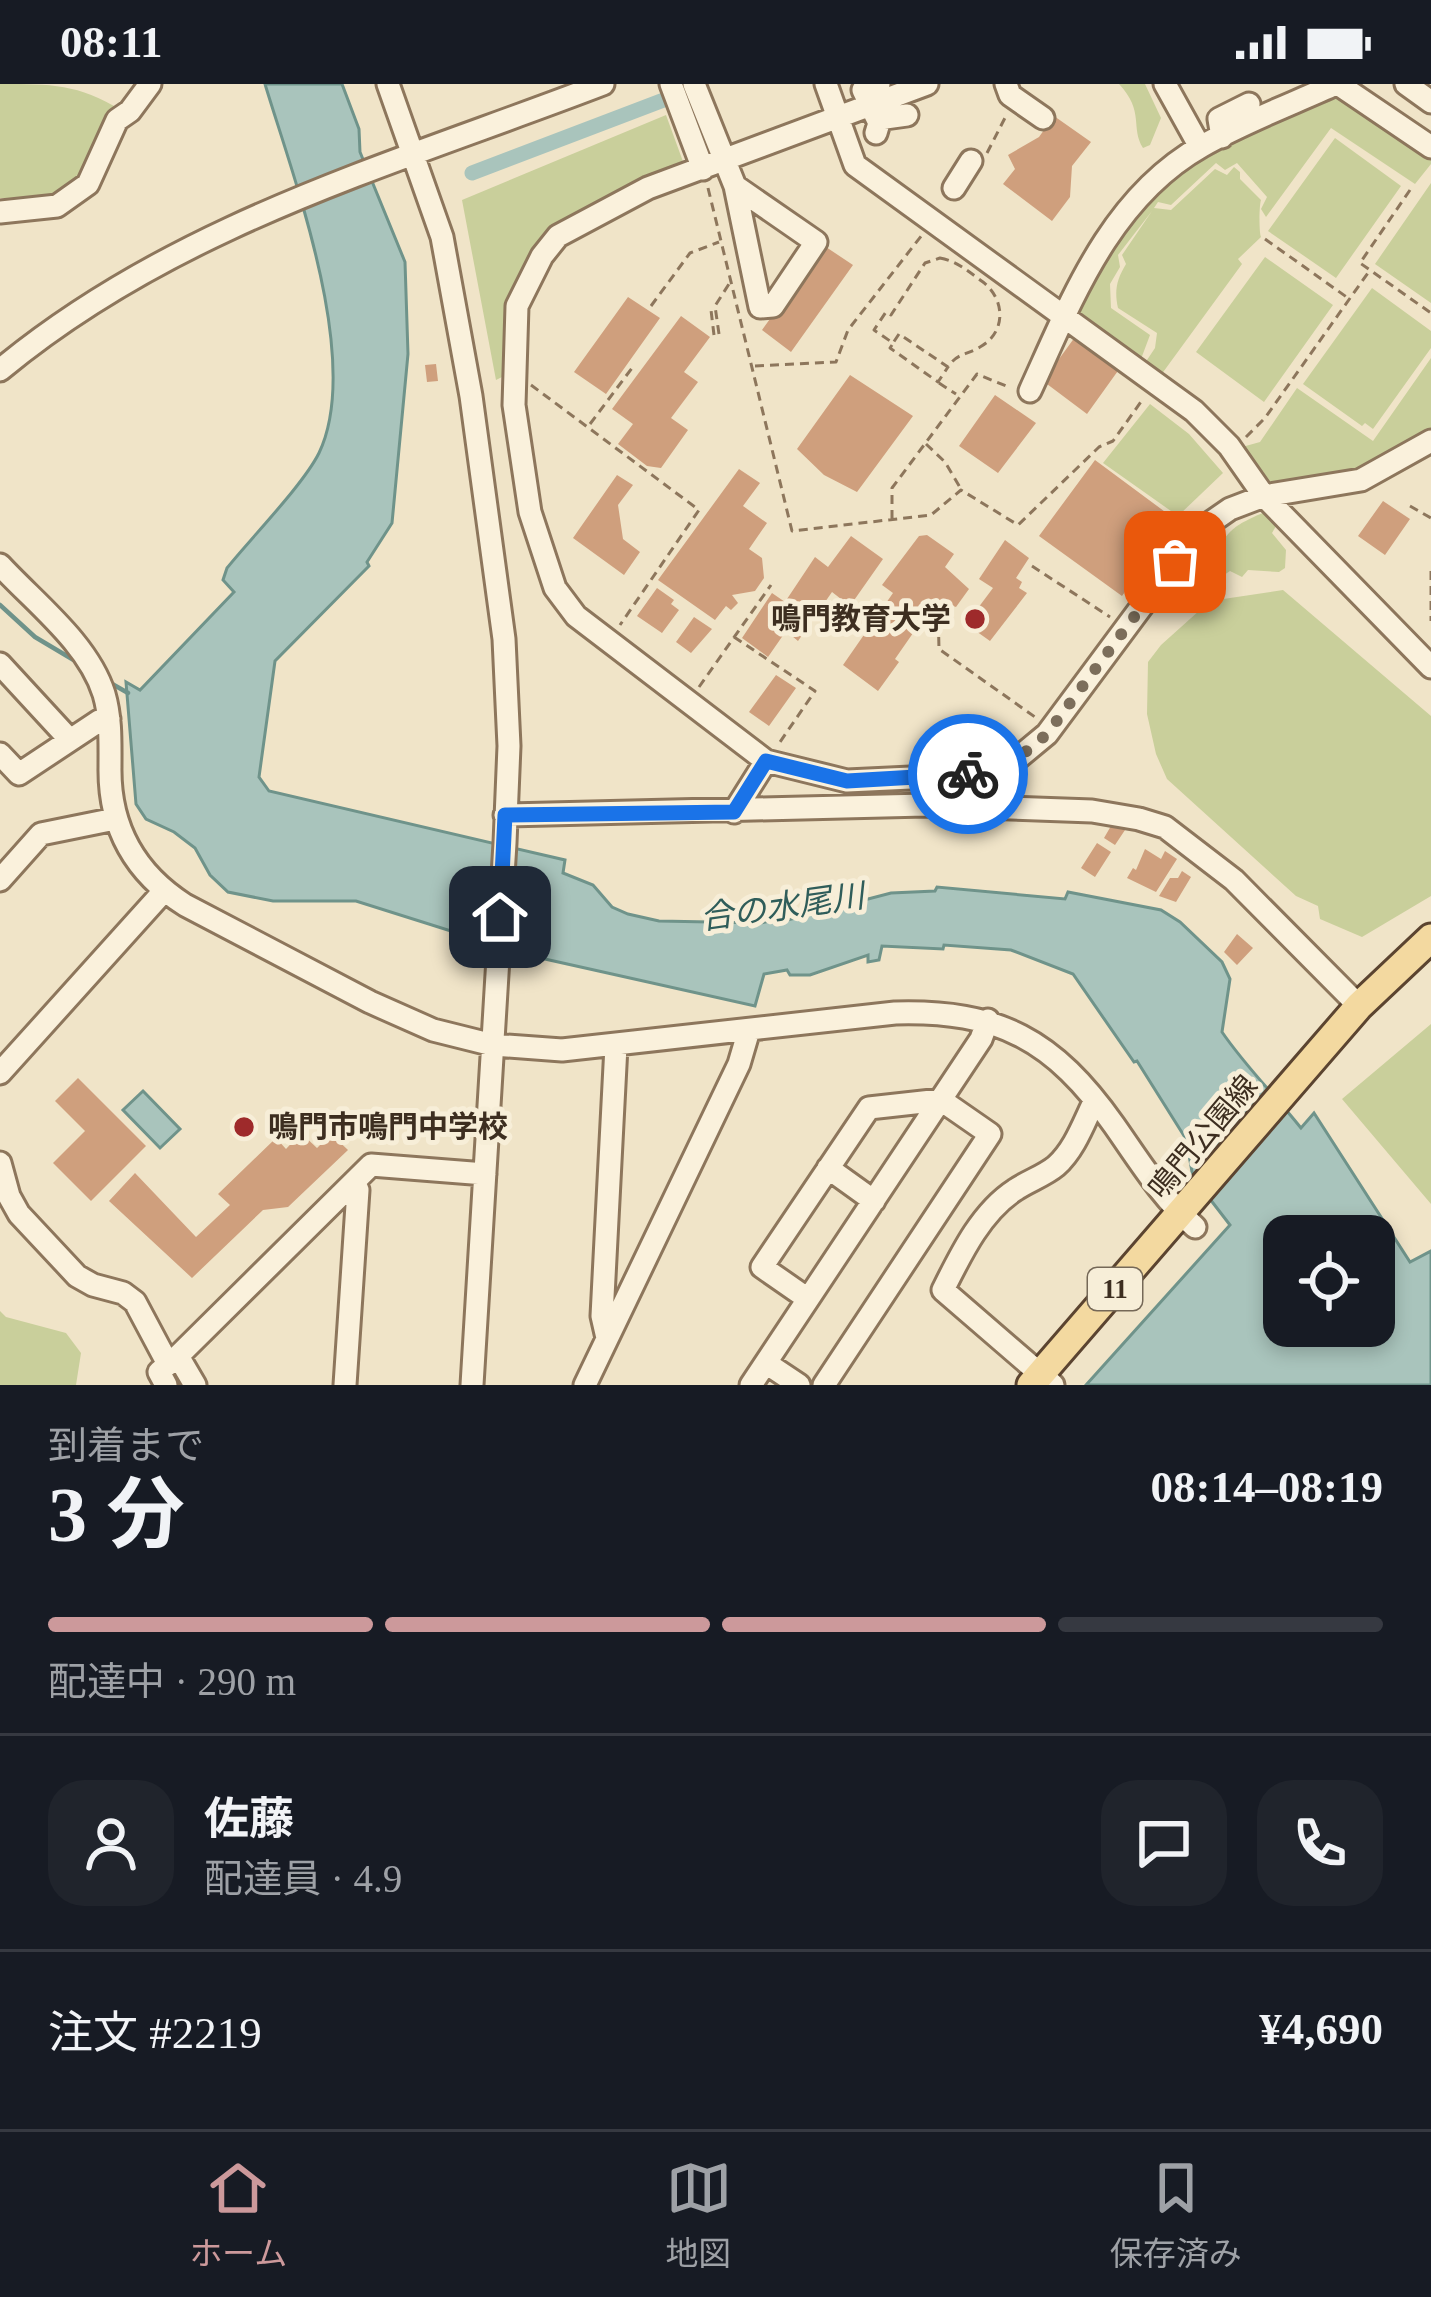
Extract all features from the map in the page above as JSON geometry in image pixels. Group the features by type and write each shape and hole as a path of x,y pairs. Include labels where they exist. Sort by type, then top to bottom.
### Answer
{"main road":[{"name":"鳴門公園線","path":"1045,1382 1197,1210 1359,1006 1431,938"},
{"name":"鳴門公園線","path":"1287,1101 1431,961"}],"street":[{"path":"0,212 57,206 88,184 117,120 150,84"},
{"path":"388,84 442,237 459,320 505,639 505,843 472,1385"},
{"path":"0,370 88,303 151,265 295,199 602,84"},
{"path":"826,84 855,165 1193,411 1229,446 1264,496 1431,667"},
{"path":"927,84 876,110 838,116 648,188 558,236 542,256 517,306 514,406 530,512 555,589 576,616 766,761 847,781 1006,768 1052,729 1197,532 1230,509 1264,496 1360,480 1431,441"},
{"path":"1006,84 1010,95 1042,118"},
{"path":"1165,84 1200,147"},
{"path":"1030,391 1105,236 1133,202 1200,147 1337,84 1431,146"},
{"path":"1406,84 1431,101"},
{"path":"683,92 714,166 816,242 772,306 760,307 735,186"},
{"path":"1222,136 1219,119 1249,104"},
{"path":"876,110 907,115"},
{"path":"954,188 971,161"},
{"path":"0,565 93,669 109,719 115,819 132,856 164,891 370,1001 433,1030 494,1045 562,1050 616,1046 895,1012 945,1011 988,1020 1047,1052 1074,1074 1162,1197 1197,1210"},
{"path":"0,664 70,740"},
{"path":"0,754 19,774 109,719"},
{"path":"734,812 766,761"},
{"path":"505,815 925,805 1091,811 1138,818 1166,827 1234,880 1359,1006"},
{"path":"4,865 41,834 115,819"},
{"path":"0,1073 164,891"},
{"path":"751,1385 981,1039 988,1020"},
{"path":"585,1385 739,1064 749,1030"},
{"path":"607,1338 602,1316 616,1046"},
{"path":"808,1298 761,1267 869,1108 940,1100 990,1134 824,1385"},
{"path":"1045,1382 944,1290 965,1246 994,1209 1068,1153 1095,1100"},
{"path":"0,1163 19,1214 77,1276 135,1302 171,1368 195,1385"},
{"path":"171,1368 371,1165 485,1174"},
{"path":"828,1168 874,1201"},
{"path":"345,1385 358,1190 354,1182"},
{"path":"766,1363 800,1385"}],"path":[{"path":"714,166 721,242 793,531 931,514 962,490"},
{"path":"1410,190 1360,263 1431,313"},
{"path":"751,366 836,362 848,330 934,219"},
{"path":"1265,239 1350,298"},
{"path":"651,306 690,253 721,242"},
{"path":"893,343 874,330 886,312 891,315 926,263 953,261 993,290 1000,324 981,347 962,353 938,382"},
{"path":"1229,446 1251,434 1265,418 1370,270"},
{"path":"716,334 716,309 731,284"},
{"path":"948,367 899,334 890,348 959,397"},
{"path":"589,426 632,368"},
{"path":"515,373 699,510 608,642"},
{"path":"892,519 892,488 976,374 1001,386 1030,391"},
{"path":"924,442 945,462 962,490 1018,525 1112,441 1155,382"},
{"path":"1410,506 1431,518"},
{"path":"1032,566 1126,628"},
{"path":"1431,571 1431,621"},
{"path":"687,703 770,585"},
{"path":"938,607 939,649 1052,729"},
{"path":"734,638 815,692 780,742"}],"green space":[{"path":"0,84 64,87 121,110 93,167 51,202 0,198"},
{"path":"1119,84 1145,84 1161,118 1150,145 1143,148 1132,103"},
{"path":"1341,91 1431,150 1431,164 1415,184 1331,128 1266,217 1261,209 1267,197 1237,163 1225,170 1216,163 1171,205 1158,202 1154,208 1171,210 1215,169 1227,175 1234,167 1261,200 1260,219 1261,237 1238,259 1242,264 1161,375 1145,363 1155,348 1157,333 1118,308 1116,296 1126,264 1122,255 1152,211 1118,255 1120,267 1110,284 1111,308 1150,335 1141,359 1086,322 1077,304 1101,253 1159,188 1216,150"},
{"path":"666,115 685,167 602,199 556,227 537,247 510,302 504,376 496,380 462,200"},
{"path":"1335,138 1401,186 1336,278 1268,231"},
{"path":"1431,183 1431,303 1375,264"},
{"path":"1265,257 1333,305 1264,402 1196,352"},
{"path":"1372,288 1431,331 1431,348 1373,429 1303,384"},
{"path":"1431,358 1431,430 1351,474 1276,486 1268,483 1242,447 1260,442 1297,388 1373,441"},
{"path":"1150,404 1189,434 1223,473 1178,516 1103,463"},
{"path":"1267,511 1276,526 1272,533 1286,550 1285,568 1279,572 1248,570 1242,577 1230,571 1224,575 1207,561 1232,530"},
{"path":"1283,590 1431,716 1431,896 1362,937 1320,919 1318,906 1296,896 1167,779 1156,754 1147,714 1148,662 1161,645 1210,601"},
{"path":"1431,1024 1431,1204 1342,1099"},
{"path":"0,1311 6,1317 66,1333 81,1353 76,1385 0,1385"}],"water":[{"path":"265,84 342,84 359,129 360,152 405,262 408,354 392,523 367,562 369,566 275,661 259,777 269,791 565,860 563,873 593,885 612,907 659,921 776,923 891,893 935,891 937,887 1065,899 1068,892 1161,910 1222,962 1230,979 1222,1032 1301,1128 1314,1113 1380,1215 1263,1215 1263,1347 1395,1347 1395,1239 1410,1262 1431,1251 1431,1385 1086,1385 1230,1225 1193,1177 1186,1139 1137,1061 1073,974 1011,950 882,946 879,960 868,962 868,955 810,975 790,975 787,970 764,974 755,1006 527,955 356,901 273,901 228,892 210,875 195,848 146,819 136,804 126,682 140,690 234,592 223,580 227,568 311,466 330,415 329,320 306,217"},
{"path":"143,1091 180,1129 160,1148 123,1110"}],"building":[{"path":"1054,116 1091,142 1072,166 1070,197 1052,221 1003,184 1015,169 1008,155 1039,137"},
{"path":"823,245 853,265 791,352 762,330"},
{"path":"628,297 660,318 606,394 574,372"},
{"path":"681,316 710,337 684,372 698,382 671,418 688,430 661,468 647,466 618,444 633,424 612,409"},
{"path":"1075,337 1120,368 1087,414 1043,381"},
{"path":"436,364 438,381 427,382 425,365"},
{"path":"850,375 913,416 857,492 824,475 797,449"},
{"path":"995,395 1036,423 998,473 959,446"},
{"path":"1095,460 1176,520 1122,596 1039,536"},
{"path":"739,469 760,483 743,506 767,523 749,549 762,558 764,578 755,591 732,595 738,603 731,610 726,606 715,620 658,580"},
{"path":"617,475 633,485 618,505 623,539 640,552 624,575 573,538"},
{"path":"1383,501 1410,519 1385,555 1358,536"},
{"path":"927,535 954,554 945,567 969,589 956,607 936,600 878,691 843,665 893,593 882,585 919,536"},
{"path":"851,536 883,559 850,606 832,592 798,641 786,631 768,657 742,638 772,593 785,602 815,557 828,567"},
{"path":"1005,540 1029,558 1016,578 1027,593 990,641 966,624 993,588 979,579"},
{"path":"657,588 679,610 662,633 637,616"},
{"path":"694,617 712,629 691,653 676,642"},
{"path":"776,675 796,688 769,726 749,712"},
{"path":"1115,819 1127,827 1115,845 1104,838"},
{"path":"1097,843 1111,852 1095,877 1081,868"},
{"path":"1145,849 1161,859 1165,851 1177,859 1156,892 1127,878"},
{"path":"1182,871 1191,877 1176,902 1159,896 1170,878 1178,878"},
{"path":"1237,934 1253,948 1237,965 1224,952"},
{"path":"78,1078 146,1146 91,1201 53,1163 85,1131 55,1101"},
{"path":"301,1133 317,1148 331,1134 348,1150 288,1207 263,1210 192,1278 109,1201 135,1173 196,1237 230,1205 218,1194 276,1138 286,1149"}],"waterway":[{"path":"472,173 682,93"},
{"path":"0,605 35,637 77,662"},
{"path":"107,681 128,693"},
{"path":"174,1372 180,1385"}],"way so far":[{"path":"968,774 1006,768 1047,734 1175,562"}],"place":[{"name":"鳴門教育大学","path":"975,619"},
{"name":"鳴門市鳴門中学校","path":"244,1127"}],"route":[{"path":"500,917 505,815 734,812 766,761 847,781 968,774"}],"water label":[{"name":"合の水尾川","path":"782,906"}]}
